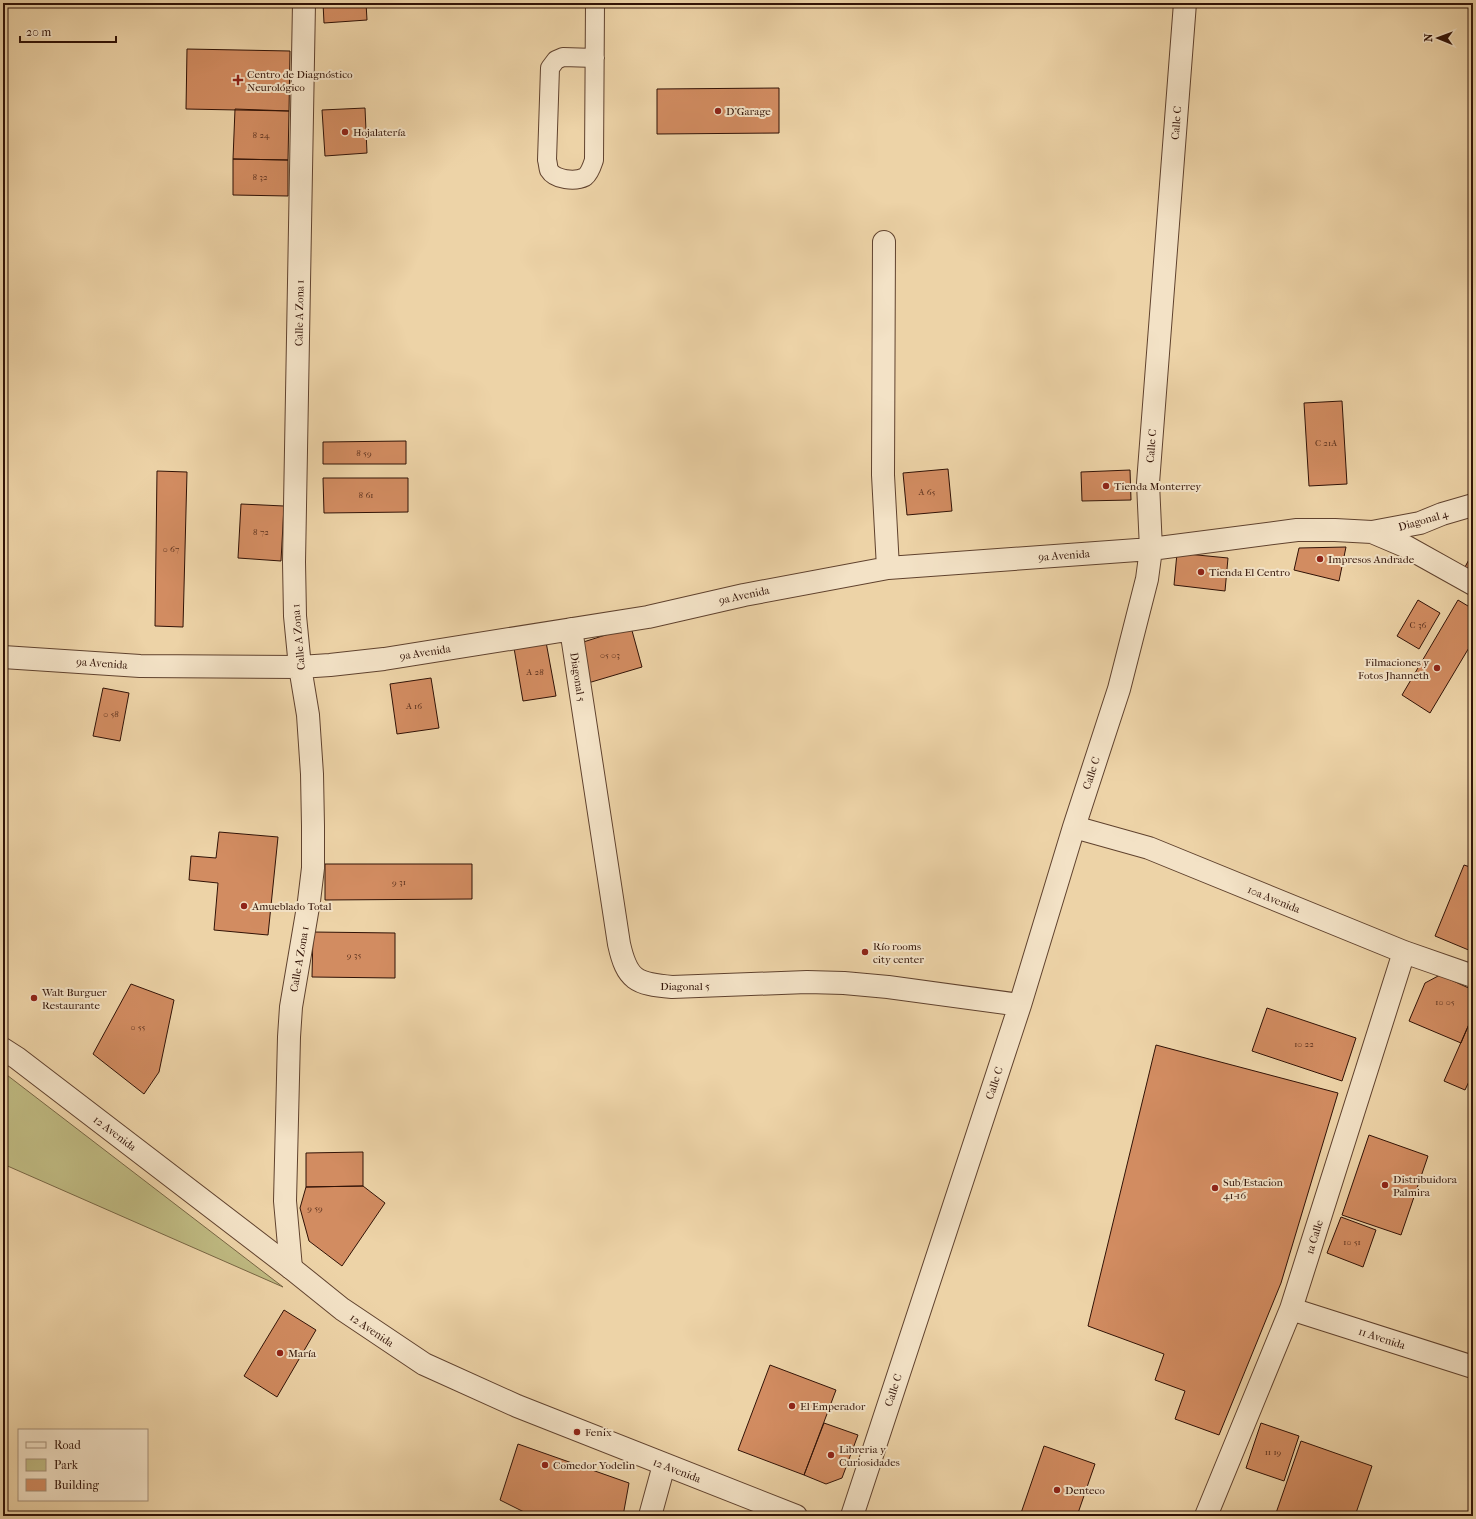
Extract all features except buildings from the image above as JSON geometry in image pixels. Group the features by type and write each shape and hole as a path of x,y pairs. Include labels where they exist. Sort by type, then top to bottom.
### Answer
{"street":[{"name":"Calle A Zona 1","path":"291,1268 285,1201 289,1038 291,1007 309,901 313,861 312,767 308,715 300,667 295,616 294,562 304,3"},
{"name":"Calle C","path":"852,1516 1020,1004 1074,827 1119,689 1148,579 1151,549 1148,483 1185,3"},
{"path":"884,242 883,475 888,568"},
{"name":"Diagonal 4","path":"1372,532 1420,523 1442,514 1473,505"},
{"name":"9a Avenida","path":"3,657 140,666 300,667 330,665 384,659 648,617 744,595 888,568 1151,549 1297,530 1372,532 1405,546 1473,584"},
{"name":"Diagonal 5","path":"570,629 622,960 631,974 640,982 654,986 672,987 807,982 844,983 1020,1004"},
{"name":"10a Avenida","path":"1074,827 1149,848 1404,952 1473,976"},
{"name":"1a Calle","path":"1206,1516 1291,1309 1404,952"},
{"name":"12 Avenida","path":"3,1049 291,1268 342,1309 424,1364 517,1406 796,1516"},
{"name":"11 Avenida","path":"1291,1309 1473,1367"},
{"path":"650,1516 664,1465"}],"lane":[{"path":"595,58 563,57 556,60 550,68 547,160 549,170 556,176 564,179 577,179 585,176 591,169 594,160 596,3"}],"green space":[{"path":"3,1072 283,1287 3,1164"}],"place":[{"name":"Centro de Diagnóstico Neurológico","path":"238,80"},
{"name":"D'Garage","path":"718,111"},
{"name":"Hojalatería","path":"345,132"},
{"name":"Tienda Monterrey","path":"1106,486"},
{"name":"Impresos Andrade","path":"1320,559"},
{"name":"Tienda El Centro","path":"1201,572"},
{"name":"Filmaciones y Fotos Jhanneth","path":"1437,668"},
{"name":"Amueblado Total","path":"244,906"},
{"name":"Río rooms city center","path":"865,952"},
{"name":"Walt Burguer Restaurante","path":"34,998"},
{"name":"Distribuidora Palmira","path":"1385,1185"},
{"name":"Sub/Estacion 41-16","path":"1215,1188"},
{"name":"María","path":"280,1353"},
{"name":"El Emperador","path":"792,1406"},
{"name":"Fenix","path":"577,1432"},
{"name":"Libreria y Curiosidades","path":"831,1455"},
{"name":"Comedor Yodelin","path":"545,1465"},
{"name":"Denteco","path":"1057,1490"}]}
